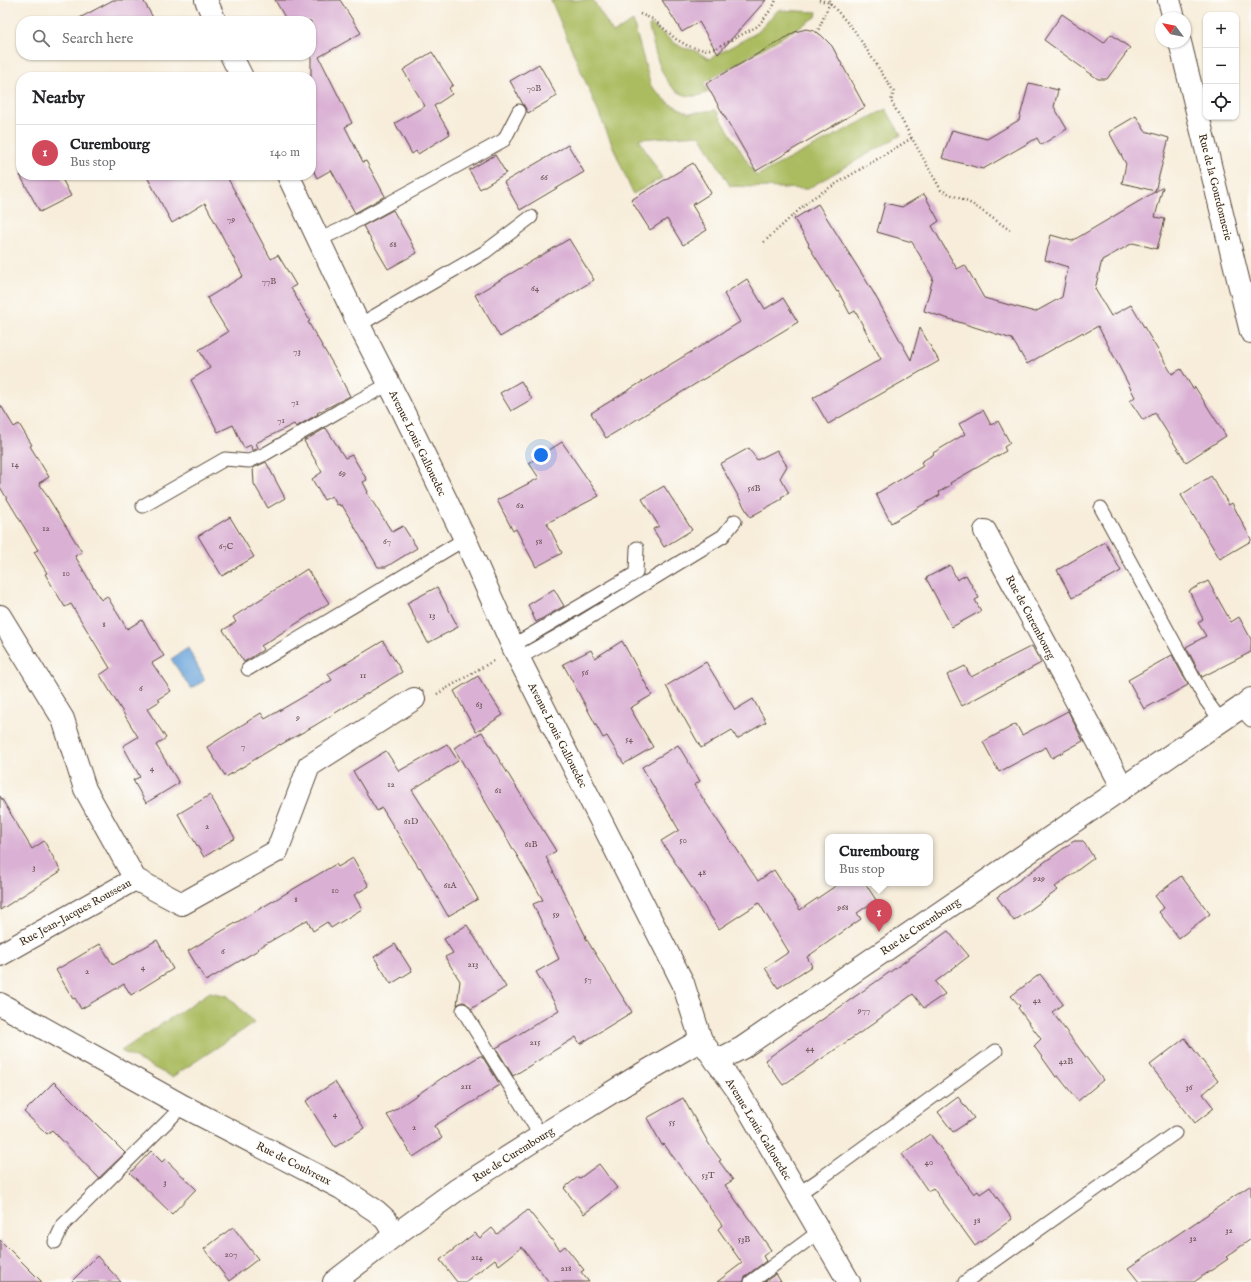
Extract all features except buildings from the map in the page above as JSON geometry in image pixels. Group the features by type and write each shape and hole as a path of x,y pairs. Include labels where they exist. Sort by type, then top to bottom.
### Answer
{"street":[{"path":"206,0 213,16"},
{"path":"1169,0 1172,12"},
{"name":"Rue de la Gourdonnerie","path":"1181,48 1251,332"},
{"path":"234,60 240,72"},
{"name":"Avenue Louis Gallouedec","path":"290,180 359,325 465,539 515,651 683,983 701,1040 738,1091 849,1282"},
{"name":"Rue de Curembourg","path":"985,531 1123,788"},
{"path":"0,616 63,719 85,789 135,879"},
{"name":"Rue Jean-Jacques Rousseau","path":"0,955 135,879 182,904 277,851 309,766 414,699"},
{"name":"Rue de Curembourg","path":"716,1060 742,1048 1221,721 1247,709"},
{"name":"Rue de Coulvreux","path":"0,1004 183,1106 341,1188 376,1211 386,1220 395,1235"},
{"name":"Rue de Curembourg","path":"334,1282 458,1189 635,1078 701,1040"}],"lane":[{"path":"318,240 342,229 504,140 519,112"},
{"path":"359,325 485,252 531,217"},
{"path":"143,506 225,459 250,460 265,454 389,384"},
{"path":"1100,508 1205,699 1221,721"},
{"path":"515,651 567,631 724,536 735,521"},
{"path":"248,669 465,539"},
{"path":"515,651 636,573 637,548"},
{"path":"463,1010 541,1136"},
{"path":"798,1194 996,1051"},
{"path":"54,1242 63,1225 183,1106"},
{"path":"965,1282 1175,1133"},
{"path":"751,1282 820,1231"}],"path":[{"path":"640,14 652,19 676,39 688,46 704,50 716,48 758,26 774,7 776,0"},
{"path":"819,0 830,1 854,30 894,92 891,101 941,190 972,204 1010,230"},
{"path":"817,33 830,1"},
{"path":"764,242 811,199 912,138"},
{"path":"414,699 429,699 515,651"}],"green space":[{"path":"551,0 593,0 613,33 633,21 651,86 670,104 689,113 716,110 756,176 886,109 901,135 807,189 730,186 700,135 639,139 662,178 633,194"},
{"path":"778,10 817,12 816,17 704,83 708,92 702,95 684,95 675,90 668,82 662,71 654,48 649,27 651,24 673,42 683,48 694,50 709,59 758,32"},
{"path":"210,992 228,996 254,1023 172,1077 121,1051"}],"water":[{"path":"188,648 205,680 191,689 171,659"}],"place":[{"name":"Curembourg","path":"879,932"}]}
